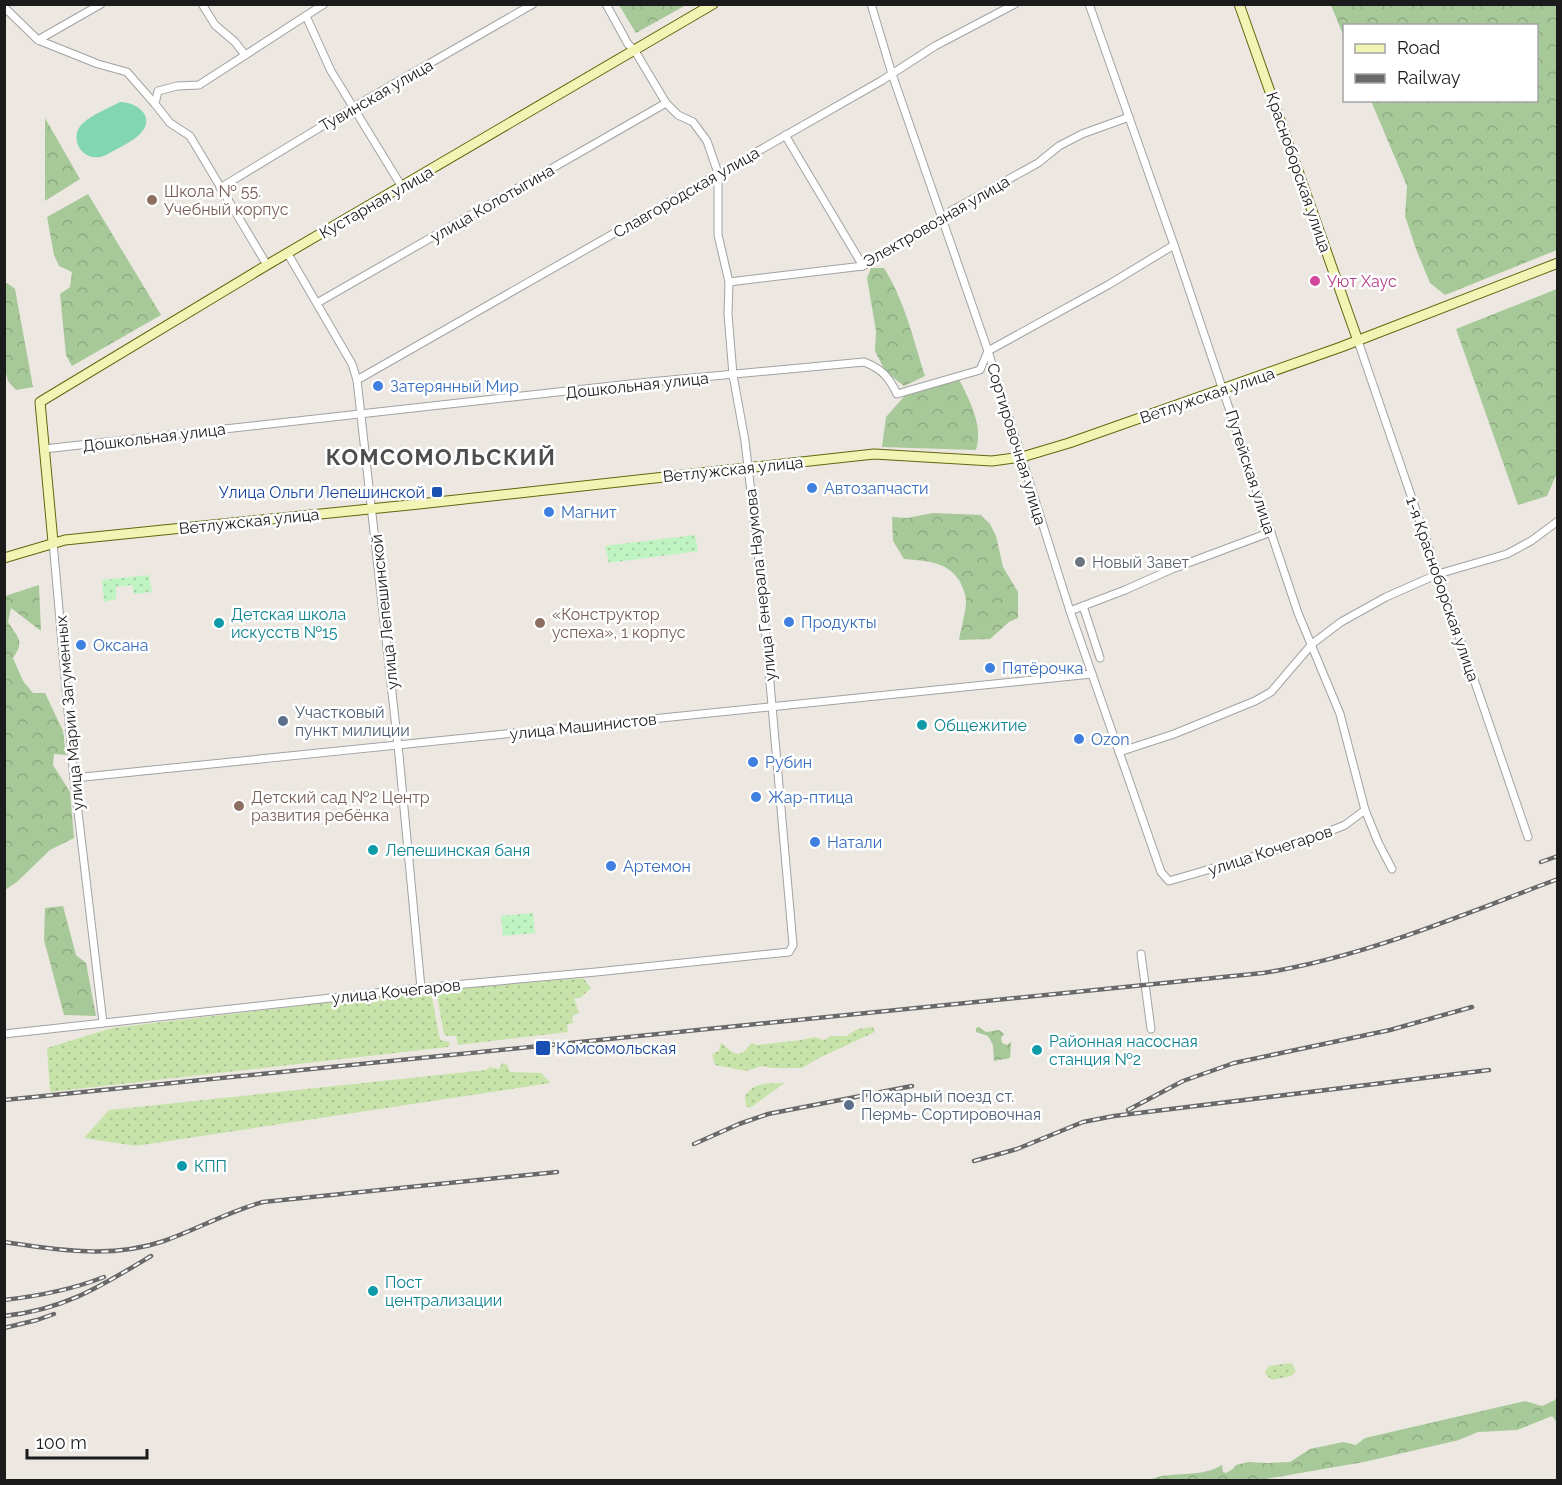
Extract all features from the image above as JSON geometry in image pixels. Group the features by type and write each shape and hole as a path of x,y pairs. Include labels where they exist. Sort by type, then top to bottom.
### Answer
{"main road":[{"name":"Кустарная улица","path":"40,402 267,265 713,4"},
{"name":"Красноборская улица","path":"1239,4 1358,341"},
{"name":"Ветлужская улица","path":"4,558 53,542 874,454 992,461 1022,457 1069,443 1358,341 1557,263"},
{"name":"улица Марии Загуменных","path":"40,402 53,542"}],"street":[{"path":"38,40 101,4"},
{"path":"202,4 215,25 235,42 245,55"},
{"path":"155,104 158,91 177,86 199,85 324,4"},
{"name":"Тувинская улица","path":"220,188 352,108 533,4"},
{"name":"улица Генерала Наумова","path":"606,4 628,44 635,51 666,103 678,115 693,123 707,141 718,173 718,235 729,282 728,314 733,375 748,467 772,705 793,945 789,952"},
{"name":"Сортировочная улица","path":"871,4 892,74 988,351 1070,610 1161,872 1169,881"},
{"name":"Славгородская улица","path":"357,380 892,74 935,46 1015,4"},
{"name":"Путейская улица","path":"1089,4 1224,389 1298,613 1340,714 1365,810 1392,869"},
{"path":"4,7 38,40 98,64 127,72 170,123 190,136 267,265"},
{"path":"306,16 331,71 402,188"},
{"name":"улица Колотыгина","path":"317,303 666,103"},
{"name":"Электровозная улица","path":"729,282 863,266 943,220 951,211 1038,163 1059,146 1082,134 1129,117"},
{"path":"785,135 863,266"},
{"name":"Дошкольная улица","path":"44,449 639,383 864,362 878,367 888,376 897,394 980,370 988,351 1108,285 1174,245"},
{"name":"улица Лепешинской","path":"288,254 352,364 357,380 398,744 421,988"},
{"name":"1-я Красноборская улица","path":"1358,341 1528,837"},
{"path":"1119,752 1174,734 1256,701 1271,692 1312,644 1341,622 1386,597 1438,574 1507,554 1532,541 1557,521"},
{"path":"1070,610 1271,532"},
{"name":"улица Марии Загуменных","path":"53,542 74,778 103,1023"},
{"path":"1083,606 1100,658"},
{"name":"улица Машинистов","path":"74,778 1092,674"},
{"name":"улица Кочегаров","path":"1169,881 1303,842 1345,825 1365,810"},
{"name":"улица Кочегаров","path":"4,1034 421,988 789,952"},
{"path":"1141,954 1151,1029"}],"green space":[{"path":"619,5 686,5 636,33"},
{"path":"1331,5 1557,5 1557,250 1445,295 1430,283 1416,249 1405,216 1407,186 1371,102 1538,102 1538,24 1343,24 1343,35"},
{"path":"120,102 133,105 143,112 146,116 145,128 133,140 108,154 92,157 86,154 77,143 78,129 91,117"},
{"path":"45,118 80,179 45,201"},
{"path":"88,194 161,315 72,366 66,355 60,294 70,287 72,272 59,266 54,255 47,217"},
{"path":"871,268 884,268 898,294 925,376 904,386 885,371 875,351 876,331 867,278"},
{"path":"7,283 15,289 33,387 16,390 8,381 5,369 4,284"},
{"path":"1557,289 1557,473 1547,496 1518,505 1456,329"},
{"path":"957,375 976,421 978,440 976,450 882,447 886,417 908,392"},
{"path":"933,513 981,515 990,524 996,536 1003,567 1018,592 1018,618 1009,622 990,639 959,640 966,603 959,580 942,566 904,559 893,541 892,517 907,518"},
{"path":"695,535 698,551 609,563 605,546"},
{"path":"149,575 152,592 134,594 132,585 116,587 116,599 104,602 102,580"},
{"path":"39,585 41,631 11,608 8,622 19,640 19,647 13,658 23,681 33,693 45,693 63,731 66,755 54,754 53,765 70,792 74,838 50,850 18,881 5,890 5,596"},
{"path":"63,906 76,955 86,963 96,1016 64,1015 44,940 45,908"},
{"path":"533,913 535,933 503,936 501,916"},
{"path":"583,978 591,988 580,998 574,998 579,1013 572,1016 573,1023 567,1024 568,1032 458,1045 456,1036 444,1034 437,995 440,990"},
{"path":"428,992 432,998 440,1040 449,1042 448,1047 50,1092 47,1048 112,1028"},
{"path":"873,1027 875,1032 802,1068 762,1066 746,1071 715,1065 712,1054 719,1051 721,1043 734,1053 740,1054 751,1043 757,1045 814,1037 824,1040 831,1036 846,1036 858,1029"},
{"path":"979,1027 986,1032 999,1030 1004,1034 1001,1038 1002,1043 1007,1045 1011,1042 1010,1058 994,1061 993,1045 988,1036 976,1032 976,1028"},
{"path":"502,1063 507,1064 510,1072 541,1073 551,1083 136,1146 84,1138 109,1110 486,1070 490,1067 499,1069"},
{"path":"784,1083 750,1108 746,1106 745,1096 753,1088 762,1084"},
{"path":"1291,1363 1296,1371 1291,1376 1272,1380 1266,1375 1265,1372 1269,1366"},
{"path":"1557,1396 1556,1421 1552,1416 1517,1430 1478,1432 1459,1440 1364,1462 1260,1480 1150,1480 1166,1475 1204,1472 1222,1465 1223,1472 1226,1473 1236,1465 1248,1462 1290,1462 1310,1449 1343,1442 1356,1445 1365,1438 1525,1401 1542,1406 1555,1400"}],"railway":[{"path":"1541,862 1558,856"},
{"path":"4,1100 1263,973 1301,966 1376,946 1558,879"},
{"path":"1128,1110 1183,1081 1234,1063 1390,1030 1472,1007"},
{"path":"974,1161 1017,1149 1083,1122 1114,1116 1489,1070"},
{"path":"694,1144 768,1114 912,1086"},
{"path":"4,1242 64,1250 124,1250 164,1241 263,1202 557,1172"},
{"path":"4,1316 25,1313 64,1302 98,1287 151,1256"},
{"path":"4,1300 55,1292 104,1277"},
{"path":"4,1328 54,1314"}],"place":[{"name":"Школа № 55. Учебный корпус","path":"152,200"},
{"name":"Уют Хаус","path":"1315,281"},
{"name":"Затерянный Мир","path":"378,386"},
{"name":"Автозапчасти","path":"812,488"},
{"name":"Улица Ольги Лепешинской","path":"437,492"},
{"name":"Магнит","path":"549,512"},
{"name":"Новый Завет","path":"1080,562"},
{"name":"Продукты","path":"789,622"},
{"name":"Детская школа искусств №15","path":"219,623"},
{"name":"«Конструктор успеха», 1 корпус","path":"540,623"},
{"name":"Оксана","path":"81,645"},
{"name":"Пятёрочка","path":"990,668"},
{"name":"Участковый пункт милиции","path":"283,721"},
{"name":"Общежитие","path":"922,725"},
{"name":"Ozon","path":"1079,739"},
{"name":"Рубин","path":"753,762"},
{"name":"Жар-птица","path":"756,797"},
{"name":"Детский сад №2 Центр развития ребёнка","path":"239,806"},
{"name":"Натали","path":"815,842"},
{"name":"Лепешинская баня","path":"373,850"},
{"name":"Артемон","path":"611,866"},
{"name":"Комсомольская","path":"543,1048"},
{"name":"Районная насосная станция №2","path":"1037,1050"},
{"name":"Пожарный поезд ст. Пермь- Сортировочная","path":"849,1105"},
{"name":"КПП","path":"182,1166"},
{"name":"Пост централизации","path":"373,1291"}],"district":[{"name":"КОМСОМОЛЬСКИЙ","path":"441,457"}]}
